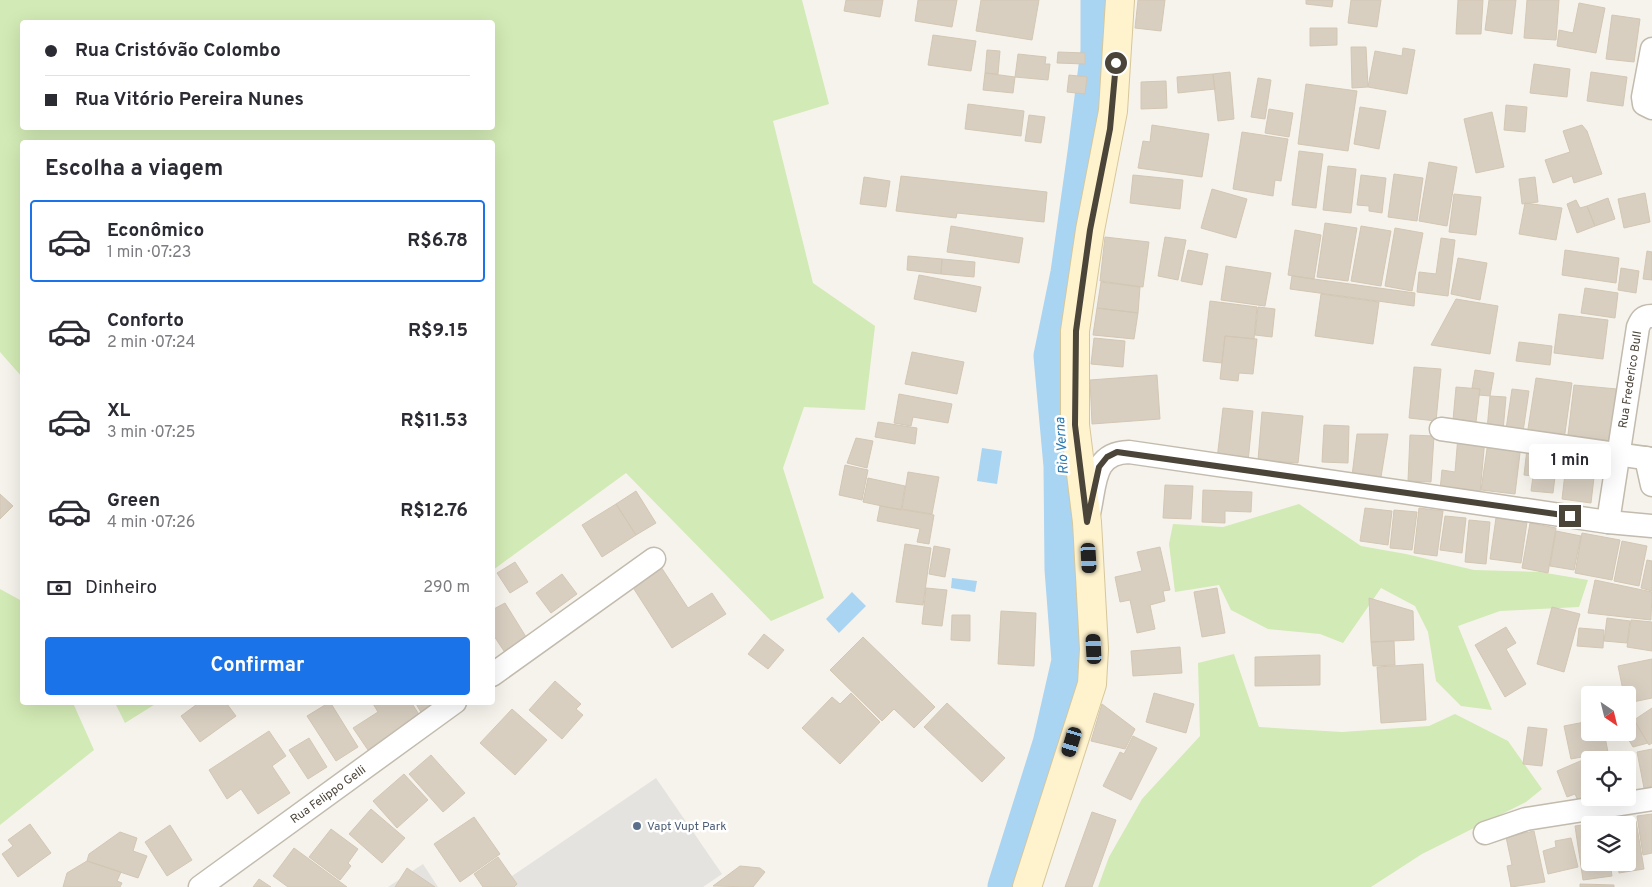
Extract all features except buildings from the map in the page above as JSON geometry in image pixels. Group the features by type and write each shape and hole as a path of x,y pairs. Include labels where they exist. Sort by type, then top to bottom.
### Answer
{"main road":[{"path":"1028,887 1092,684 1094,649 1087,522 1075,425 1076,331 1089,238 1113,111 1120,0"}],"street":[{"path":"1652,49 1643,97 1644,104 1652,108"},
{"name":"Rua Frederico Bull","path":"1608,522 1638,327 1641,320 1647,316 1652,316"},
{"path":"1441,429 1649,458 1652,485"},
{"path":"1087,522 1099,467 1107,457 1117,452 1608,522 1652,526"},
{"path":"495,673 654,558"},
{"name":"Rua Felippo Gelli","path":"200,887 451,705"},
{"path":"1485,833 1526,819 1652,799"}],"green space":[{"path":"0,0 802,0 829,104 773,121 813,283 875,326 865,410 804,407 783,468 824,598 771,621 626,473 495,569 495,140 20,140 20,375 0,352"},
{"path":"1299,504 1361,546 1406,554 1474,570 1540,572 1588,580 1579,607 1500,611 1458,626 1492,710 1461,706 1436,681 1428,632 1415,606 1381,588 1343,643 1320,634 1268,629 1231,610 1219,585 1175,592 1169,544 1173,524 1223,527"},
{"path":"0,589 20,600 20,705 74,705 94,750 0,825"},
{"path":"1234,654 1259,727 1342,732 1429,726 1455,714 1508,741 1542,789 1526,802 1422,854 1371,887 1098,887 1109,857 1142,799 1200,736 1198,663"},
{"path":"116,705 154,705 125,723"}],"shaded area":[{"name":"Vapt Vupt Park","path":"656,778 722,874 703,887 496,887"},
{"path":"423,864 438,887 388,887"}],"water":[{"path":"982,448 1002,451 997,484 977,481"},
{"path":"952,578 977,581 975,592 951,588"},
{"path":"852,592 866,606 839,633 826,619"}],"waterway":[{"name":"Rio Verna","path":"1008,887 1053,744 1072,661 1065,569 1064,466 1054,356 1071,273 1088,153 1101,51 1101,0"}],"place":[{"name":"Vapt Vupt Park","path":"637,826"}],"route":[{"path":"1116,63 1113,111 1090,230 1080,291 1076,331 1075,425 1087,522 1099,467 1107,457 1117,452 1129,452 1570,516"}]}
